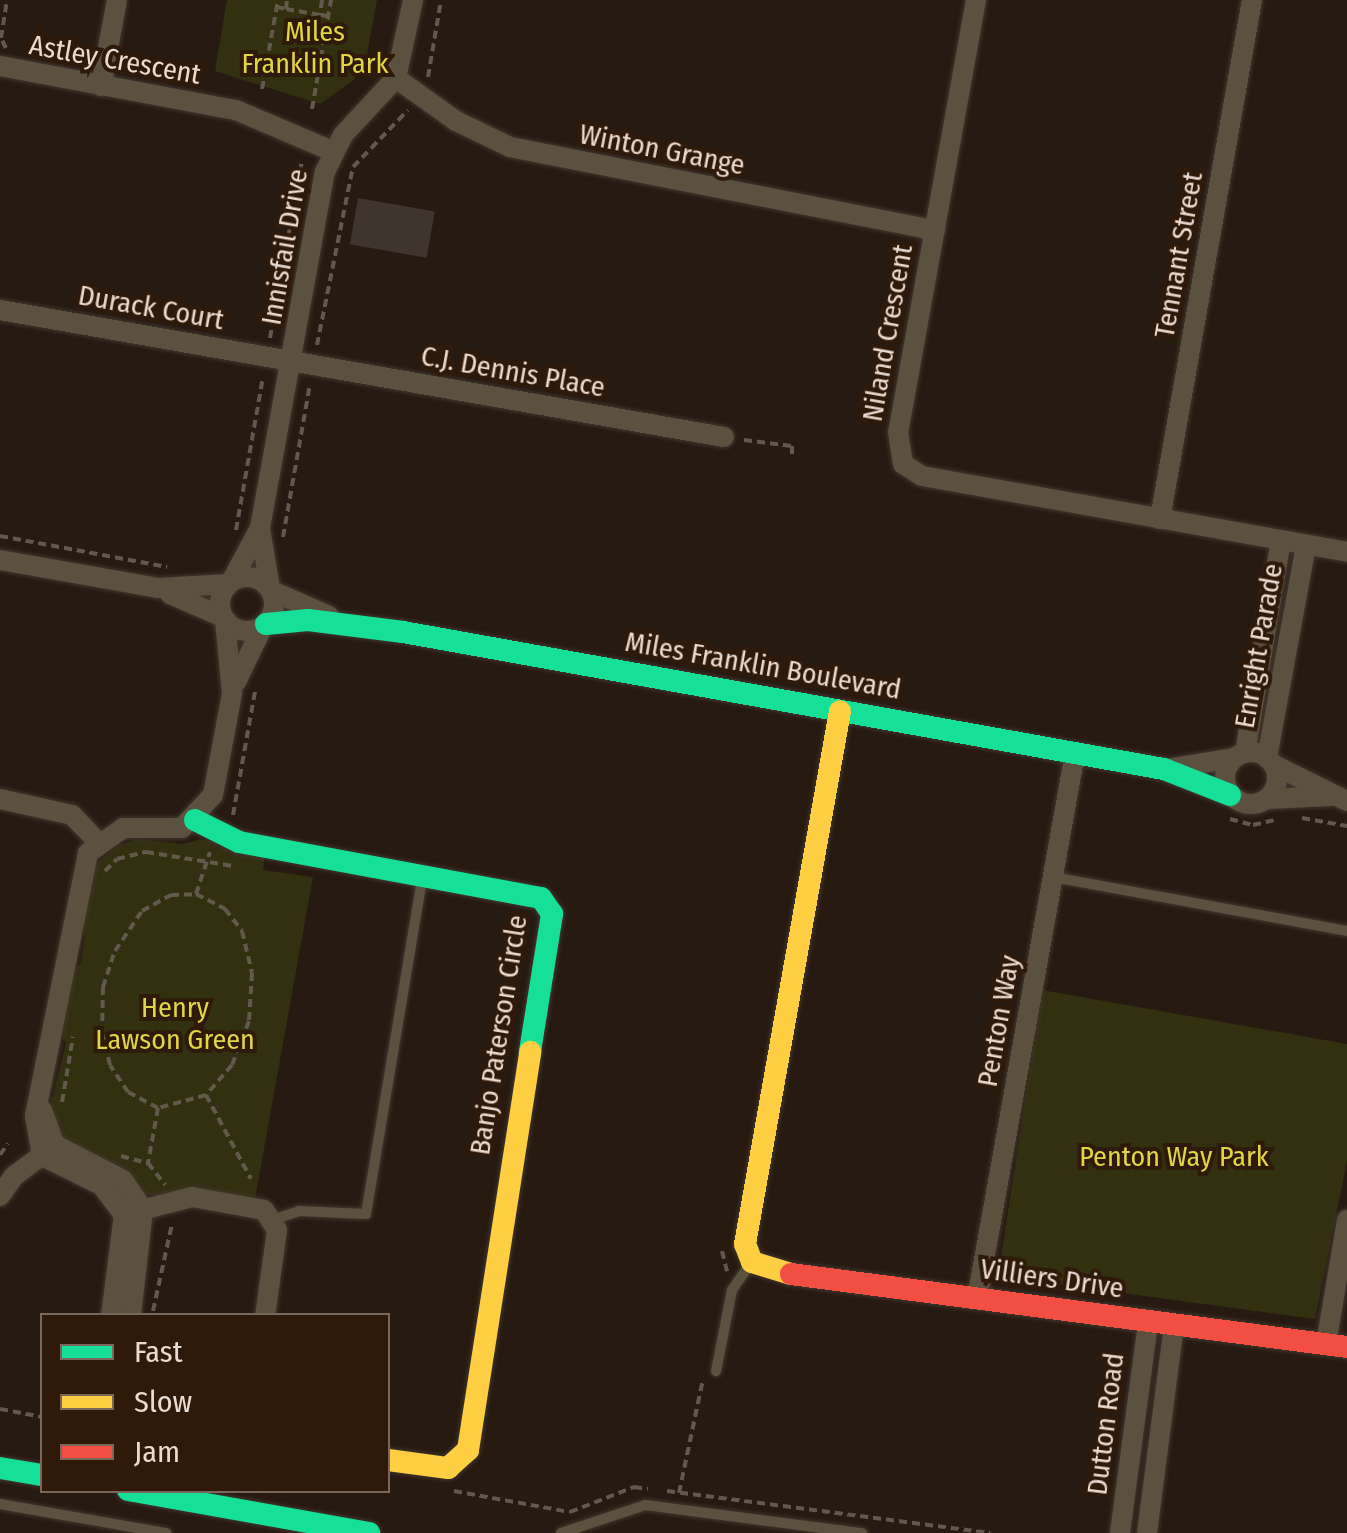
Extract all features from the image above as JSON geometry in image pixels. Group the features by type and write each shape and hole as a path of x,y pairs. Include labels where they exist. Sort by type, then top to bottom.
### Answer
{"street":[{"path":"101,86 117,0"},
{"name":"Innisfail Drive","path":"230,583 260,528 303,362 332,150 396,78 413,0"},
{"name":"Niland Crescent","path":"976,0 898,432 903,464 922,476 1347,552"},
{"name":"Tennant Street","path":"1160,519 1252,0"},
{"name":"Astley Crescent","path":"0,66 236,110 332,150"},
{"name":"Winton Grange","path":"396,78 420,97 510,146 935,230"},
{"name":"Durack Court","path":"0,310 303,362"},
{"name":"C.J. Dennis Place","path":"303,362 724,437"},
{"name":"Innisfail Drive","path":"260,528 263,564 271,590"},
{"name":"Enright Parade","path":"1240,756 1281,540"},
{"name":"Enright Parade","path":"1270,761 1306,544"},
{"path":"0,560 158,588 230,583 252,577 271,590 274,609 232,693 213,795 195,820 182,828 123,828 98,842 80,874 33,1127 59,1170 101,1185 133,1212"},
{"path":"230,583 220,600 232,693"},
{"path":"158,588 243,631 265,625"},
{"name":"Miles Franklin Boulevard","path":"271,590 351,623"},
{"name":"Miles Franklin Boulevard","path":"265,625 351,623 1164,769 1230,795"},
{"path":"752,1262 745,1244 840,711"},
{"name":"Penton Way","path":"977,1299 1075,753"},
{"path":"1240,756 1270,761 1340,799 1268,799 1252,805 1230,795 1225,780 1240,756"},
{"name":"Miles Franklin Boulevard","path":"1164,769 1240,756"},
{"path":"1268,799 1276,787 1270,761"},
{"path":"0,799 72,815 98,842"},
{"name":"Banjo Paterson Circle","path":"195,820 224,836 541,898 553,926 468,1450 448,1468 390,1460"},
{"path":"0,1196 48,1151"},
{"path":"133,1212 192,1197 246,1204 274,1219 278,1248 266,1313"},
{"path":"112,1313 133,1212"},
{"path":"131,1313 133,1212"},
{"path":"1337,1345 1347,1220"},
{"name":"Villiers Drive","path":"752,1262 774,1272 1337,1345"},
{"name":"Dutton Road","path":"1120,1533 1148,1322"},
{"name":"Dutton Road","path":"1146,1533 1174,1326"},
{"path":"0,1468 40,1475"},
{"path":"142,1493 311,1529 369,1533"}],"lane":[{"path":"274,1219 298,1211 366,1214 423,874"},
{"path":"1052,877 1347,931"},
{"path":"716,1371 732,1290 752,1262"},
{"path":"0,1504 167,1533"},
{"path":"561,1533 646,1505 862,1533"}],"path":[{"path":"262,89 278,0"},
{"path":"286,9 287,0"},
{"path":"320,15 322,0"},
{"path":"312,109 331,0"},
{"path":"263,564 278,566 303,362 352,167 420,97 442,0"},
{"path":"276,8 328,16"},
{"path":"724,437 792,446 792,454"},
{"path":"0,536 169,567"},
{"path":"196,894 206,861 224,836 256,689"},
{"path":"102,880 117,859 134,852 244,868"},
{"path":"196,894 225,909 242,931 253,982 241,1046 206,1095 167,1109 137,1099 110,1065 101,1016 109,964 132,924 164,898 196,894"},
{"path":"61,1109 75,1024"},
{"path":"206,1095 251,1180"},
{"path":"0,1155 8,1144"},
{"path":"115,1154 148,1164"},
{"path":"680,1493 700,1381 716,1371"},
{"path":"0,1409 40,1416"}],"green space":[{"name":"Miles Franklin Park","path":"227,0 377,0 367,54 354,80 320,104 215,71"},
{"name":"Henry Lawson Green","path":"138,839 182,844 202,839 265,854 263,870 313,877 255,1199 146,1195 65,1147 49,1111 66,1043 60,1034 72,971 81,963 85,936 79,928 92,868 117,846"},
{"name":"Penton Way Park","path":"1042,990 1347,1044 1347,1161 1315,1319 998,1276"}],"building":[{"path":"358,198 435,212 427,258 350,244"}],"traffic: fast":[{"path":"266,624 308,620 403,632 1164,769 1230,795"},
{"path":"195,820 239,842 541,898 552,914 530,1052"},
{"path":"0,1468 40,1475"},
{"path":"145,1493 369,1533"}],"traffic: slow":[{"path":"791,1274 752,1262 745,1244 840,711"},
{"path":"390,1460 448,1468 468,1450 530,1052"}],"traffic: jam":[{"path":"791,1274 1347,1347"}]}
